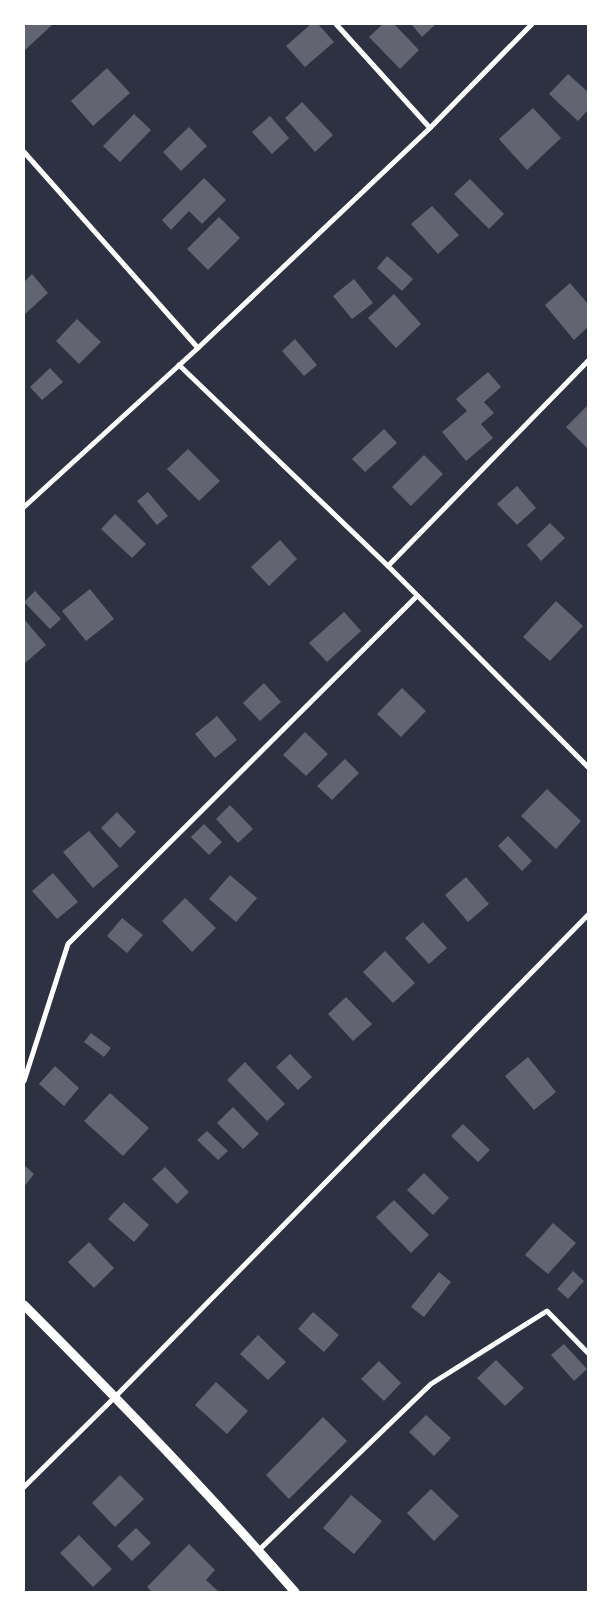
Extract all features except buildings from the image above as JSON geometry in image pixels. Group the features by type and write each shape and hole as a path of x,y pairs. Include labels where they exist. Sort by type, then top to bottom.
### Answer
{"street":[{"path":"336,24 430,128"},
{"path":"24,507 198,348 430,128 532,24"},
{"path":"24,152 198,348"},
{"path":"388,566 588,361"},
{"path":"179,365 388,566 588,767"},
{"path":"24,1081 68,944 417,596"},
{"path":"24,1487 116,1396 588,915"},
{"path":"24,1305 116,1396 259,1550 295,1592"},
{"path":"259,1550 431,1384 547,1311 588,1353"}]}
